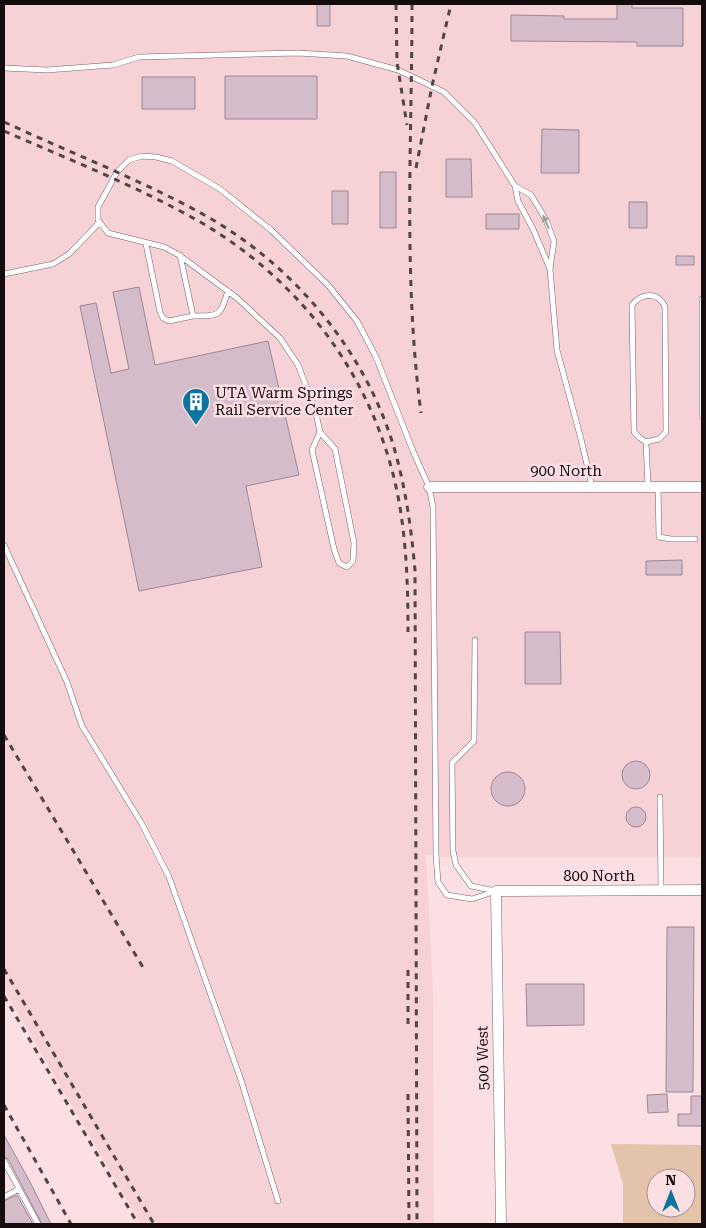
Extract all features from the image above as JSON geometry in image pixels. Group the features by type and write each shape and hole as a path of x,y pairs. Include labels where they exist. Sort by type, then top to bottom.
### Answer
{"street":[{"name":"900 North","path":"430,487 702,486"},
{"name":"800 North","path":"496,891 702,890"},
{"name":"500 West","path":"496,891 501,1224"}],"lane":[{"path":"4,68 47,70 113,65 140,57 298,53 347,56 398,70 444,92 475,122 516,186 518,202 533,229 550,269"},
{"path":"320,432 312,450 334,549 339,563 347,568 353,561 354,543 335,449 320,432 315,409 298,365 280,338 228,291 179,255 164,247 108,233 98,220 98,207 117,172 129,160 142,156 172,161 220,190 271,230 328,285 357,321 376,357 413,451 430,487 433,507 436,855 438,882 447,895 472,899 496,891"},
{"path":"516,186 531,195 546,220 554,241 550,269 557,350 592,486"},
{"path":"4,274 53,264 69,254 100,222"},
{"path":"146,244 160,312 163,318 169,321 216,314 221,310 228,291"},
{"path":"179,255 193,316"},
{"path":"651,295 663,301 665,306 666,432 659,439 646,442 634,432 632,305 642,296 651,295"},
{"path":"702,299 702,416"},
{"path":"646,442 648,486"},
{"path":"658,486 659,537 695,539"},
{"path":"4,545 67,682 82,726 142,824 169,877 241,1080 278,1201"},
{"path":"475,640 474,741 452,764 453,851 456,865 471,886 496,891"},
{"path":"660,798 661,890"},
{"path":"4,1161 38,1224"},
{"path":"4,1197 19,1189"}],"shaded area":[{"path":"4,4 702,4 702,857 446,857 426,855 433,994 434,1224 141,1224 4,989"},
{"path":"611,1144 702,1145 702,1224 623,1224 623,1184"}],"building":[{"path":"317,4 330,4 330,26 317,26"},
{"path":"617,4 632,4 632,8 683,8 683,46 637,46 637,42 511,41 511,15 564,16 564,19 617,19"},
{"path":"225,76 317,76 317,119 225,119"},
{"path":"142,77 195,77 195,109 142,109"},
{"path":"542,129 579,130 579,173 541,173"},
{"path":"446,159 471,159 472,197 446,197"},
{"path":"380,172 396,172 396,228 380,228"},
{"path":"332,191 348,191 348,224 332,224"},
{"path":"629,202 647,202 647,228 629,228"},
{"path":"486,214 519,214 519,229 486,229"},
{"path":"676,256 694,256 694,265 676,265"},
{"name":"UTA Warm Springs Rail Service Center","path":"139,287 155,365 268,341 299,475 246,486 262,567 139,591 80,306 96,303 111,373 129,369 113,292"},
{"path":"682,560 682,575 646,575 646,561"},
{"path":"525,632 560,632 561,684 525,684"},
{"path":"636,761 646,765 650,775 646,785 636,789 626,785 622,775 626,765"},
{"path":"508,772 520,777 525,789 520,801 508,806 496,801 491,789 496,777"},
{"path":"636,807 643,810 646,817 643,824 636,827 629,824 626,817 629,810"},
{"path":"667,927 694,927 693,1092 666,1092"},
{"path":"526,984 584,984 584,1025 527,1026"},
{"path":"667,1094 668,1112 648,1113 647,1095"},
{"path":"691,1096 702,1096 702,1126 678,1126 678,1114 691,1114"},
{"path":"4,1135 51,1224 42,1224 8,1159 4,1157"},
{"path":"17,1195 33,1224 4,1224 4,1201"}],"railway":[{"path":"396,4 397,62 407,125"},
{"path":"412,4 410,260 415,362 421,413"},
{"path":"416,168 451,4"},
{"path":"4,122 127,176 199,212 232,232 262,254 291,280 317,308 341,339 361,371 378,405 392,441 407,505 415,570 417,1224"},
{"path":"4,131 129,186 202,223 268,271 297,299 323,330 346,363 365,398 381,435 393,474 401,513 405,552 408,632"},
{"path":"4,735 144,969"},
{"path":"4,969 154,1224"},
{"path":"408,969 408,1024"},
{"path":"4,996 138,1224"},
{"path":"408,1094 409,1224"},
{"path":"4,1105 71,1224"}],"place":[{"name":"UTA Warm Springs Rail Service Center","path":"196,426"}]}
